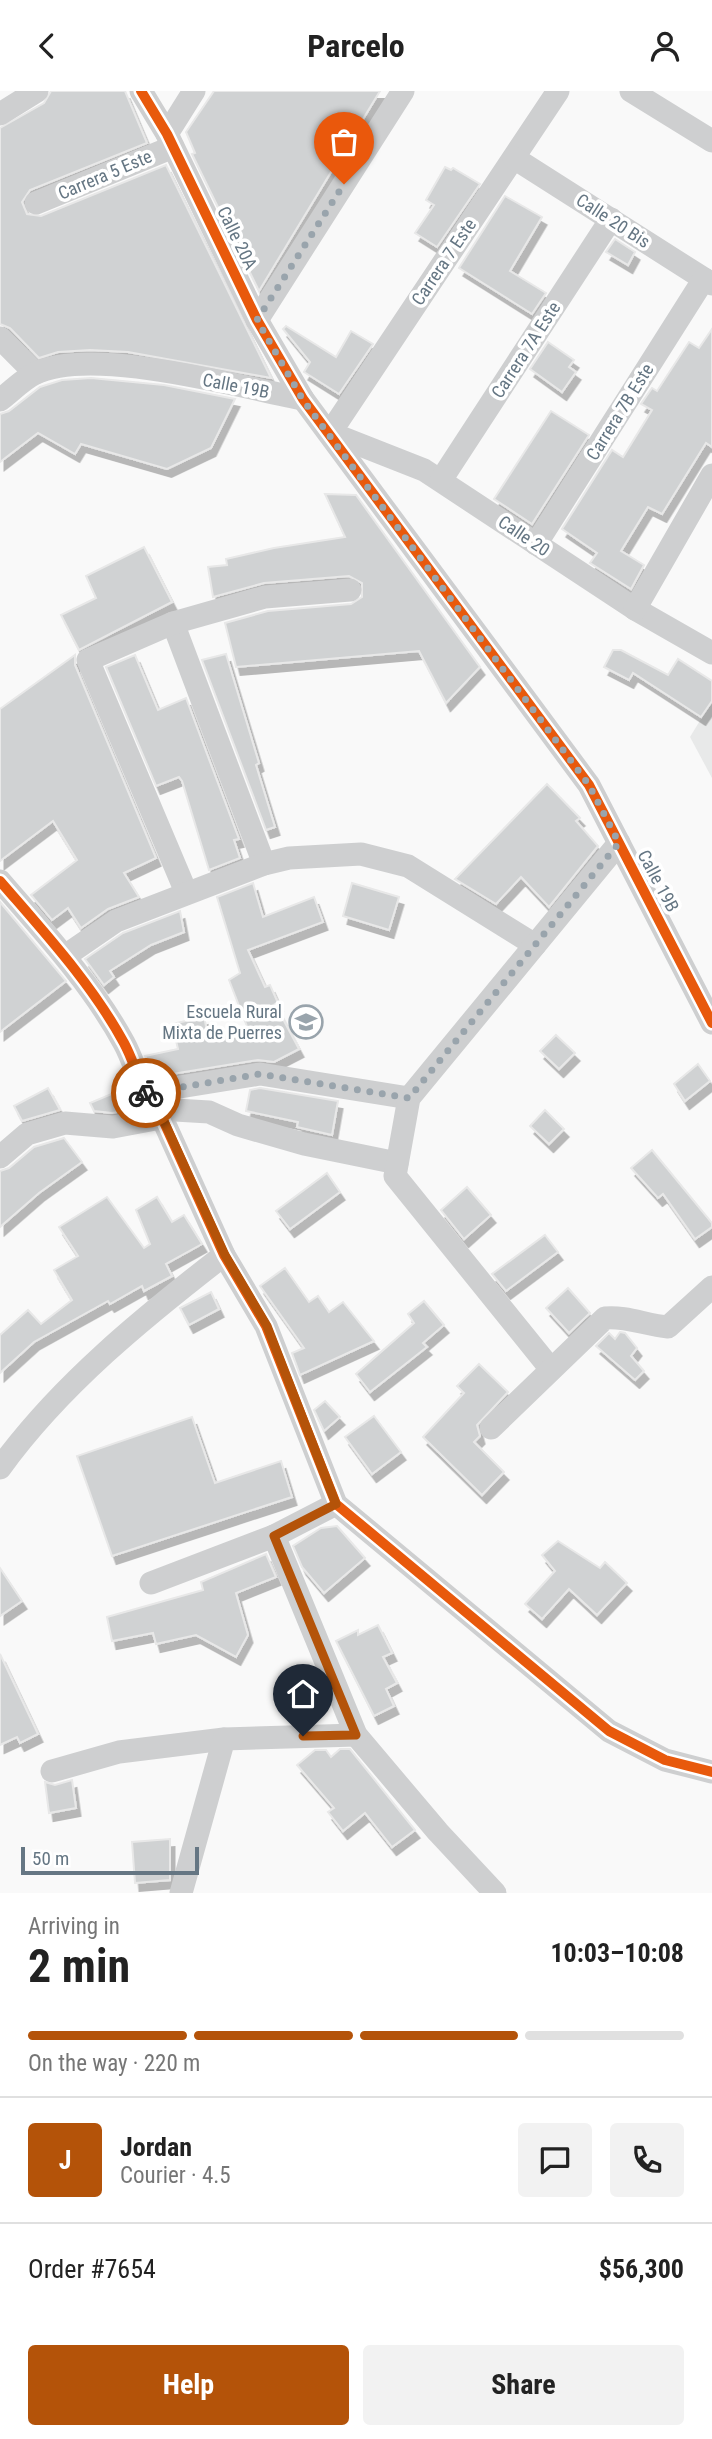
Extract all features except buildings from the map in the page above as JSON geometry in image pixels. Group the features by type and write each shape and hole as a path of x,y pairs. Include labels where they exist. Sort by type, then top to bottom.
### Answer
{"street":[{"path":"1,111 37,91"},
{"name":"Calle 20A","path":"141,91 170,140 257,320 303,400"},
{"name":"Carrera 5 Este","path":"36,203 170,140 194,91"},
{"path":"257,320 403,91"},
{"name":"Carrera 7 Este","path":"330,433 558,91"},
{"path":"631,91 712,141"},
{"name":"Calle 20 Bis","path":"514,158 708,281"},
{"name":"Carrera 7A Este","path":"442,480 611,219"},
{"name":"Carrera 7B Este","path":"536,544 708,281"},
{"path":"0,338 35,373 0,400"},
{"name":"Calle 19B","path":"35,373 75,365 112,362 303,400 589,785 710,1013"},
{"name":"Calle 20","path":"330,433 424,470 442,480 635,610 712,653"},
{"path":"635,610 712,475"},
{"path":"186,892 88,660 173,623 265,597 350,590"},
{"path":"173,623 264,863"},
{"path":"550,1368 395,1176 409,1098 619,843"},
{"path":"65,956 116,921 264,863 289,858 361,854 408,866 535,945"},
{"path":"0,881 65,956 124,1043 225,1255 267,1326 336,1504 609,1731 665,1760 712,1772"},
{"path":"0,1157 27,1134 65,1123 113,1127 154,1106 260,1074 409,1098"},
{"path":"154,1106 209,1112 238,1125 304,1144 397,1163"},
{"path":"0,1468 17,1444 137,1322 225,1255"},
{"path":"491,1428 604,1318 620,1317 642,1324 668,1327 712,1287"},
{"path":"151,1583 274,1536 336,1504"},
{"path":"274,1536 356,1735 438,1832 495,1893"},
{"path":"52,1771 119,1752 224,1739 356,1735"},
{"path":"181,1893 224,1739"}],"shaded area":[{"path":"712,701 712,778 690,737"}],"cycle path":[{"path":"141,91 167,134 257,320 303,399 589,785 712,1023"},
{"path":"0,881 82,979 124,1043 142,1085 158,1109 224,1255 266,1326 336,1504 609,1731 665,1760 712,1772"}],"way so far":[{"path":"146,1093 260,1074 409,1098 619,843 589,785 303,400 257,320 344,184"}],"place":[{"name":"Escuela Rural Mixta de Puerres","path":"306,1022"}],"route":[{"path":"146,1093 143,1093 158,1108 225,1255 267,1326 336,1504 274,1536 356,1735 303,1736"}]}
